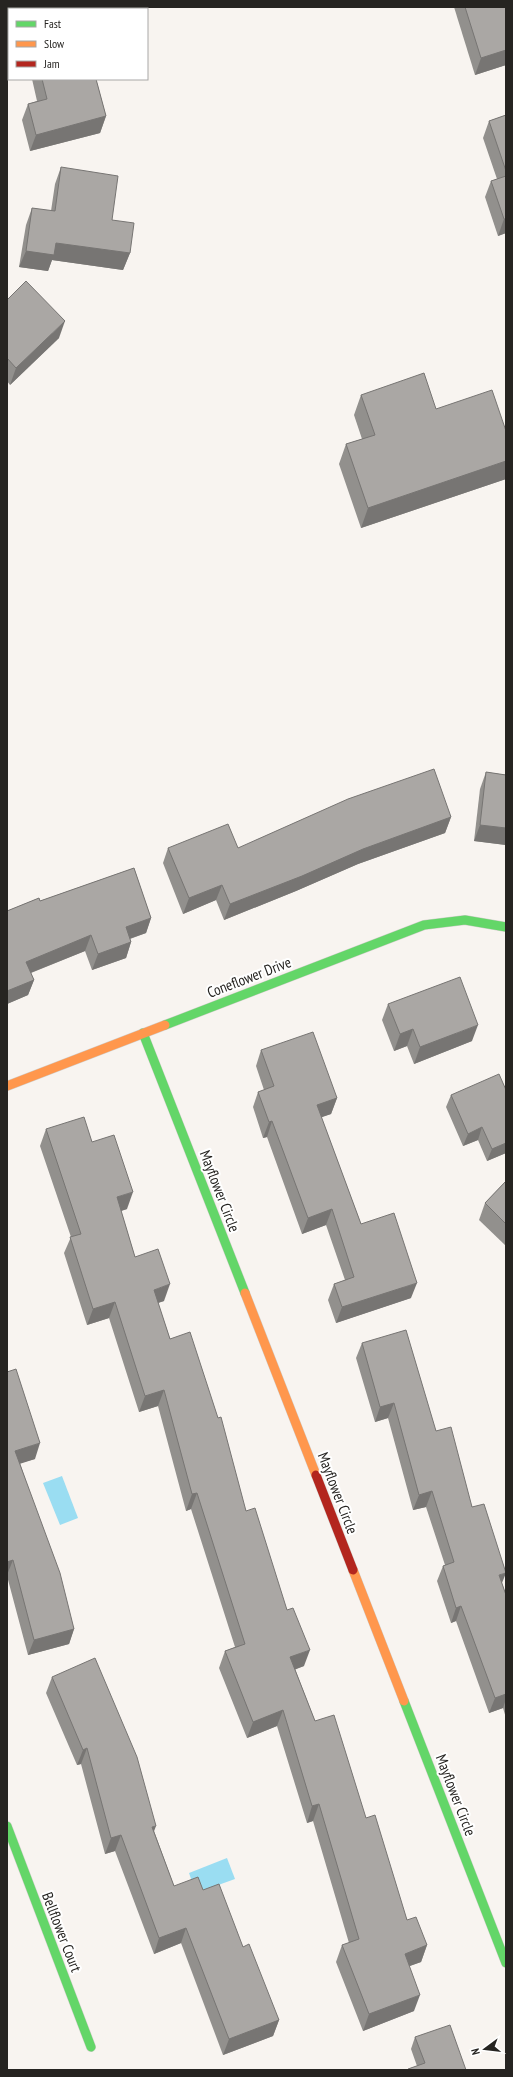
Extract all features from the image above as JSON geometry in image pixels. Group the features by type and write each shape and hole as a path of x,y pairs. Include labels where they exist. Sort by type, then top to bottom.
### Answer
{"street":[{"name":"Coneflower Drive","path":"7,1086 424,925 453,919 482,921 506,927"},
{"name":"Mayflower Circle","path":"143,1034 506,1963"},
{"name":"Bellflower Court","path":"7,1826 91,2047"}],"water":[{"path":"62,1476 78,1518 60,1525 43,1483"},
{"path":"227,1858 235,1879 196,1893 189,1873"}],"building":[{"path":"465,7 506,7 506,50 481,58"},
{"path":"42,80 96,80 106,116 36,135 28,104 47,99"},
{"path":"506,115 506,171 489,121"},
{"path":"61,167 118,176 112,220 134,223 130,253 56,243 54,255 26,251 32,208 55,211"},
{"path":"506,176 506,219 504,219 491,181"},
{"path":"26,281 65,321 16,368 7,358 7,300"},
{"path":"424,373 436,409 492,390 506,431 506,461 368,508 346,444 375,435 361,395"},
{"path":"434,769 451,817 363,849 302,876 230,904 222,885 189,898 168,848 228,824 238,848 348,799"},
{"path":"486,772 506,775 506,828 480,825"},
{"path":"134,868 151,918 126,927 131,942 98,954 91,935 26,962 34,980 7,991 7,911 39,898 40,901"},
{"path":"460,977 478,1025 420,1047 413,1029 400,1034 388,1004"},
{"path":"313,1032 337,1098 317,1105 361,1224 394,1213 417,1283 342,1307 334,1284 354,1277 332,1209 308,1218 272,1121 269,1122 258,1092 274,1086 261,1050"},
{"path":"499,1074 506,1090 506,1143 492,1149 482,1127 468,1134 451,1095"},
{"path":"84,1117 92,1142 114,1135 133,1192 117,1197 135,1257 158,1249 170,1284 154,1290 170,1339 190,1332 218,1418 221,1417 246,1511 255,1508 287,1610 293,1608 310,1650 290,1657 315,1721 334,1715 366,1818 375,1815 407,1920 416,1917 427,1945 405,1954 420,1995 369,2014 342,1945 359,1939 319,1804 312,1806 283,1710 253,1722 225,1651 245,1644 197,1493 192,1494 164,1390 145,1396 115,1302 93,1309 70,1237 81,1234 46,1129"},
{"path":"506,1181 506,1224 485,1203"},
{"path":"406,1330 436,1431 451,1427 472,1507 484,1504 506,1573 499,1575 506,1595 506,1694 495,1698 461,1606 456,1608 443,1566 454,1562 432,1491 419,1495 394,1403 380,1407 362,1343"},
{"path":"16,1369 40,1443 15,1451 60,1573 74,1629 34,1640 13,1560 7,1562 7,1372"},
{"path":"95,1658 137,1757 156,1826 152,1827 174,1886 198,1877 203,1890 219,1884 243,1947 249,1944 279,2020 229,2039 186,1928 159,1938 121,1835 111,1838 87,1748 83,1750 52,1677"},
{"path":"450,2025 466,2070 409,2070 408,2069 425,2063 415,2037"}],"traffic: fast":[{"path":"165,1025 424,925 465,920 506,927"},
{"path":"143,1033 245,1293"},
{"path":"404,1701 506,1963"},
{"path":"7,1826 91,2047"}],"traffic: slow":[{"path":"7,1086 165,1025"},
{"path":"245,1293 316,1475"},
{"path":"353,1570 404,1701"}],"traffic: jam":[{"path":"316,1475 353,1570"}]}
